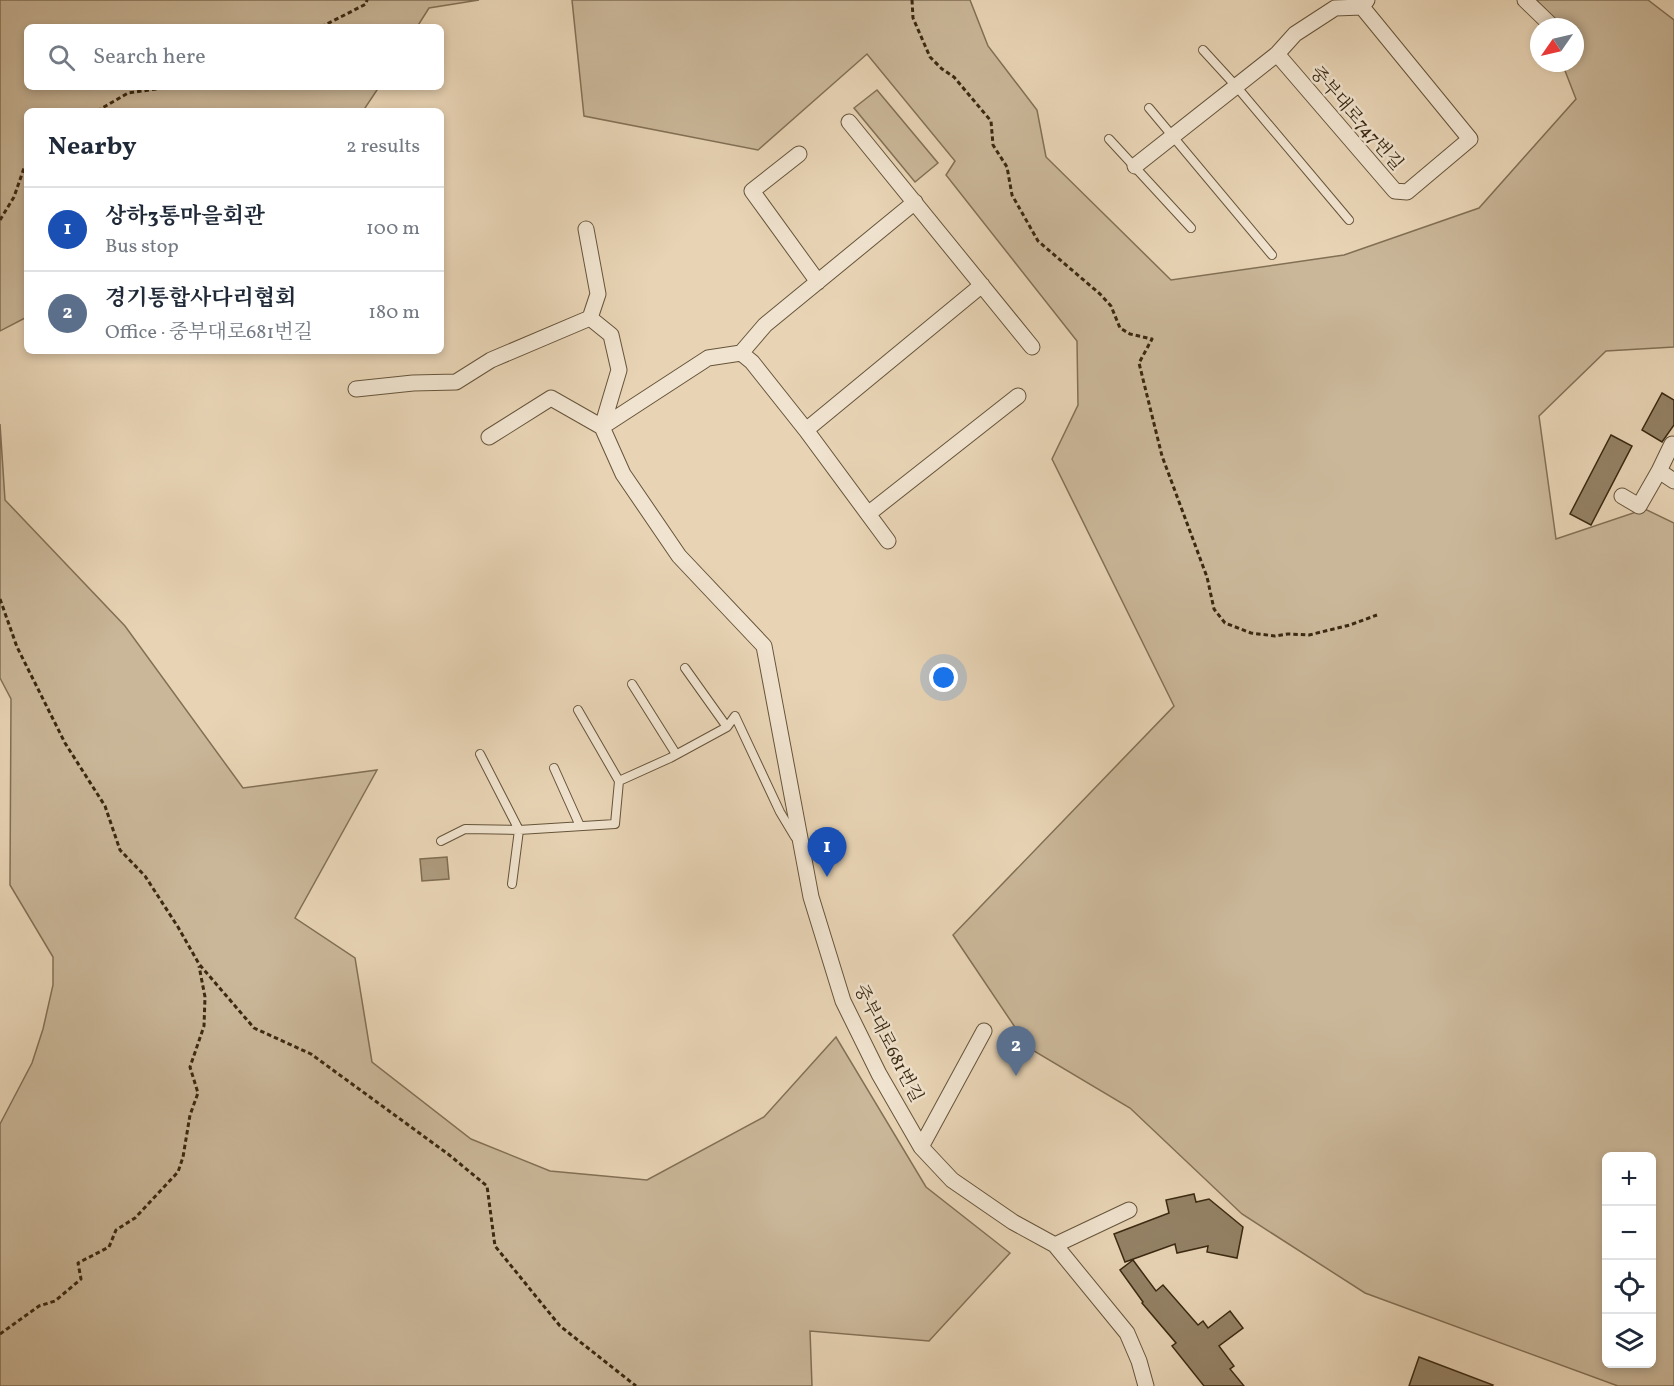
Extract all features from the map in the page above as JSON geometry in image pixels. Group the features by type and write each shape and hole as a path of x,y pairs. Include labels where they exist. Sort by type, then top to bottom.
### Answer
{"street":[{"path":"1525,0 1544,18"},
{"path":"1135,166 1277,54 1295,34 1335,8 1364,4"},
{"name":"중부대로747번길","path":"1277,54 1395,191 1407,192 1470,139 1364,4"},
{"path":"849,122 1032,347"},
{"path":"799,154 752,191 818,282"},
{"path":"602,427 708,358 741,353 765,325 915,202"},
{"path":"356,389 413,383 456,382 491,360 590,318 598,294 586,229"},
{"path":"806,430 981,285"},
{"path":"590,318 611,335 619,370 602,427"},
{"path":"741,353 752,362 806,430 888,541"},
{"path":"868,514 1018,396"},
{"path":"489,436 551,398 602,427"},
{"name":"중부대로681번길","path":"602,427 623,474 678,556 764,646 811,897 843,1001 879,1074 921,1146 952,1180 1013,1222 1055,1245 1127,1333 1139,1361 1146,1386"},
{"path":"1622,495 1639,506 1672,444 1674,445"},
{"path":"1659,471 1674,480"},
{"path":"921,1146 984,1031"},
{"path":"1055,1245 1129,1210"}],"lane":[{"path":"1203,50 1349,220"},
{"path":"1149,108 1272,255"},
{"path":"1109,139 1191,228"},
{"path":"685,668 727,727"},
{"path":"632,684 676,754"},
{"path":"441,841 465,829 519,830 615,824 619,781 578,711"},
{"path":"619,781 727,727 735,716 780,812 802,848"},
{"path":"480,754 519,830 512,884"},
{"path":"554,768 580,826"}],"path":[{"path":"327,24 366,4 367,0"},
{"path":"912,0 915,27 930,57 954,77 991,121 993,145 1007,167 1012,195 1038,240 1100,294 1111,306 1120,328 1130,334 1152,339 1139,363 1162,456 1207,577 1214,609 1225,623 1251,633 1275,636 1309,634 1350,625 1377,615"},
{"path":"101,108 128,93 149,90"},
{"path":"0,220 14,197 24,168"},
{"path":"0,599 17,647 65,743 105,806 120,850 145,876 199,964 254,1029 311,1054 448,1154 487,1186 495,1246 560,1326 636,1386"},
{"path":"0,1334 39,1306 55,1301 81,1279 78,1263 110,1247 117,1230 135,1218 178,1172 183,1157 190,1115 198,1094 190,1067 204,1026 205,997 199,964"}],"shaded area":[{"path":"0,0 479,0 429,8 419,24 24,24 24,90 377,90 365,108 24,108 24,319 0,331"},
{"path":"572,0 970,0 988,46 1037,110 1046,157 1171,280 1344,255 1479,208 1576,99 1566,72 1584,72 1584,18 1544,18 1537,0 1648,0 1674,20 1674,347 1606,351 1539,416 1556,539 1645,509 1674,523 1674,1386 1618,1386 1365,1293 1242,1214 1130,1108 1029,1048 953,935 1174,706 1052,459 1078,405 1077,341 946,175 955,161 867,54 758,150 584,116"},
{"path":"877,90 938,163 915,182 854,108"},
{"path":"0,424 5,500 125,626 243,788 377,770 295,918 355,958 372,1062 471,1139 550,1171 647,1180 764,1117 836,1037 926,1187 1010,1253 929,1341 810,1331 812,1386 0,1386 0,1124 32,1063 43,1029 53,985 53,957 10,885 11,699 0,678"},
{"path":"447,857 449,879 422,881 420,859"}],"building":[{"path":"1662,393 1674,400 1674,425 1662,442 1642,430"},
{"path":"1611,435 1632,446 1591,525 1570,514"},
{"path":"1194,1194 1196,1202 1209,1199 1243,1227 1237,1258 1207,1252 1208,1246 1177,1253 1175,1244 1125,1262 1114,1234 1169,1213 1166,1200"},
{"path":"1133,1260 1156,1291 1163,1285 1198,1325 1203,1321 1208,1328 1230,1311 1243,1328 1219,1346 1234,1366 1230,1369 1244,1386 1204,1386 1172,1346 1176,1343 1142,1303 1120,1270"},
{"path":"1419,1357 1493,1385 1409,1386"}],"place":[{"name":"상하3통마을회관","path":"827,877"},
{"name":"경기통합사다리협회","path":"1016,1076"}]}
